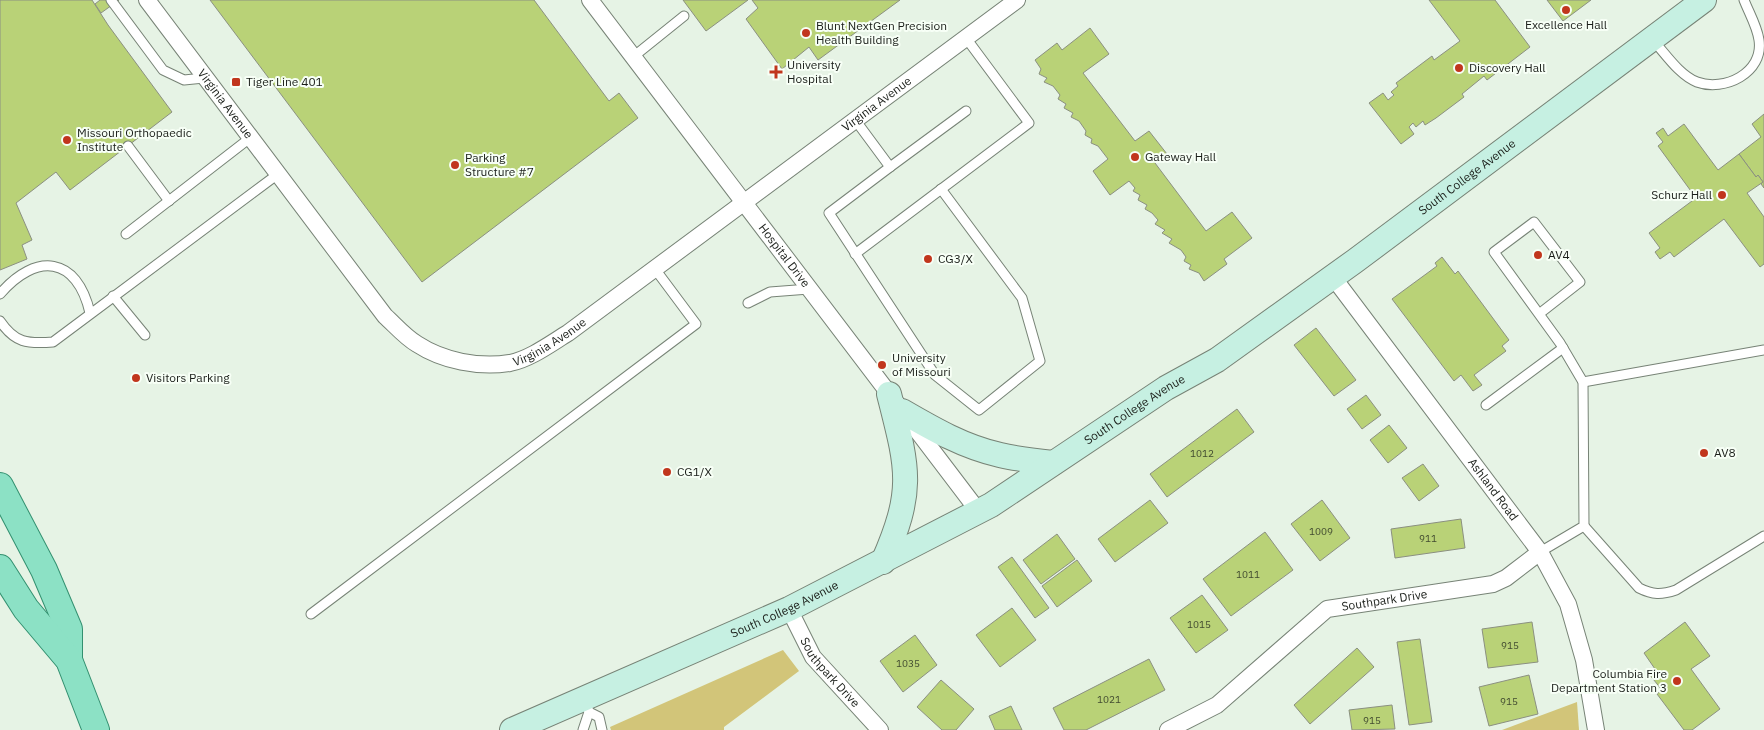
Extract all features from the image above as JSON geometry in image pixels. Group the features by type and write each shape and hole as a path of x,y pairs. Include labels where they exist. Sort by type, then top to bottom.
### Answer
{"main road":[{"name":"South College Avenue","path":"512,730 587,706 789,609 979,512 1166,388 1217,360 1333,277 1704,0"},
{"path":"895,402 942,434 966,444 999,455 1053,464"},
{"path":"882,562 901,516 907,480 895,402"},
{"path":"0,486 44,570 69,629 68,660"},
{"path":"0,568 26,609 68,660 96,730"}],"street":[{"name":"Virginia Avenue","path":"147,0 385,316 416,344 448,359 479,364 510,363 541,350 655,269 1017,0"},
{"name":"Hospital Drive","path":"590,0 743,204 979,512"},
{"name":"Ashland Road","path":"1333,277 1540,552 1568,604 1584,660 1596,730"},
{"name":"Southpark Drive","path":"1168,730 1217,705 1327,609 1493,584 1506,578 1540,552"},
{"name":"Southpark Drive","path":"789,609 813,657 880,730"}],"lane":[{"path":"111,0 163,70 184,80 204,78"},
{"path":"1652,39 1681,71 1695,81 1710,85 1738,79 1750,70 1757,56 1760,41 1744,0"},
{"path":"633,57 684,16"},
{"path":"854,254 1029,123 966,38"},
{"path":"941,189 1022,298 1040,361 979,410 935,376 829,213 966,111"},
{"path":"856,121 890,167"},
{"path":"126,234 250,138"},
{"path":"128,146 169,200"},
{"path":"0,321 9,334 30,344 53,342 278,174"},
{"path":"1539,314 1580,282 1534,222 1494,252 1563,348 1583,382 1584,526 1639,588 1650,594 1662,594 1676,590 1764,536"},
{"path":"0,294 11,281 18,277 36,268 55,265 74,276 86,293 90,313"},
{"path":"312,614 696,324 655,269"},
{"path":"748,302 770,292 809,289"},
{"path":"114,296 145,335"},
{"path":"1486,405 1563,348"},
{"path":"1583,382 1764,350"},
{"path":"1540,552 1584,526"},
{"path":"583,730 587,706"},
{"path":"587,706 599,717 602,730"}],"shaded area":[{"path":"783,650 799,671 724,727 724,730 611,730 610,727"},
{"path":"1577,702 1579,730 1502,730"}],"building":[{"name":"Missouri Orthopaedic Institute","path":"0,0 92,0 108,25 172,112 70,190 56,172 16,203 32,240 22,245 27,259 0,270"},
{"path":"100,0 119,0 101,13 95,4"},
{"name":"Parking Structure #7","path":"210,0 534,0 609,101 619,93 638,118 422,282"},
{"path":"683,0 748,0 706,31"},
{"name":"Blunt NextGen Precision Health Building","path":"752,0 900,0 818,60 809,47 782,69 746,19 758,8"},
{"name":"Discovery Hall","path":"1429,0 1495,0 1530,47 1487,80 1484,76 1462,94 1464,97 1436,118 1425,125 1423,121 1416,127 1413,123 1409,127 1414,134 1401,144 1369,103 1383,93 1388,100 1394,95 1391,92 1398,86 1396,83 1432,56 1434,60 1460,41"},
{"name":"Excellence Hall","path":"1547,0 1591,0 1563,21"},
{"name":"Gateway Hall","path":"1090,28 1109,54 1083,73 1135,141 1149,131 1167,154 1155,163 1206,231 1232,212 1252,238 1224,259 1227,264 1204,281 1199,273 1189,269 1191,265 1184,261 1186,257 1181,250 1169,243 1172,239 1162,233 1165,230 1155,224 1158,220 1145,209 1147,205 1138,200 1140,195 1133,191 1135,188 1129,181 1110,195 1093,171 1108,159 1098,146 1091,143 1092,139 1085,135 1086,131 1079,121 1071,117 1073,113 1064,108 1066,104 1058,99 1060,95 1053,86 1044,82 1047,78 1039,74 1041,69 1035,60 1057,43 1062,50"},
{"path":"1764,114 1764,188 1761,184 1763,182 1758,175 1756,177 1739,154 1761,137 1752,124"},
{"name":"Schurz Hall","path":"1684,124 1718,170 1739,154 1756,177 1758,175 1763,182 1747,193 1764,217 1764,264 1760,267 1724,219 1674,257 1670,252 1660,259 1655,252 1660,248 1649,233 1696,198 1658,146 1663,142 1656,133 1663,128 1668,136"},
{"path":"1442,257 1455,274 1458,271 1509,340 1502,346 1506,351 1474,375 1482,385 1473,391 1461,375 1454,381 1392,299 1437,266 1435,263"},
{"path":"1316,328 1356,380 1334,396 1294,345"},
{"path":"1366,395 1381,415 1362,429 1347,409"},
{"path":"1237,409 1254,432 1167,497 1150,474"},
{"path":"1389,425 1407,448 1388,463 1370,440"},
{"path":"1423,464 1439,486 1419,501 1402,478"},
{"path":"1150,500 1168,523 1115,562 1098,539"},
{"path":"1322,500 1350,538 1320,561 1291,524"},
{"path":"1461,519 1465,548 1395,558 1391,529"},
{"path":"1265,532 1293,570 1231,616 1203,579"},
{"path":"1057,534 1075,559 1041,584 1023,560"},
{"path":"1012,557 1049,608 1035,618 998,567"},
{"path":"1077,560 1092,581 1057,607 1042,586"},
{"path":"1202,595 1228,630 1196,653 1170,618"},
{"path":"1012,608 1036,640 1000,667 976,635"},
{"path":"1532,622 1538,662 1488,668 1482,629"},
{"name":"Columbia Fire Department Station 3","path":"1685,622 1710,656 1691,669 1720,709 1692,730 1684,730 1657,694 1662,690 1649,674 1655,669 1644,653"},
{"path":"915,635 937,665 903,692 880,661"},
{"path":"1420,639 1432,722 1409,725 1397,642"},
{"path":"1357,648 1374,667 1310,724 1294,705"},
{"path":"1149,659 1165,690 1086,730 1064,730 1053,708"},
{"path":"1529,675 1538,714 1489,726 1479,687"},
{"path":"941,680 974,709 956,730 942,730 917,707"},
{"path":"1392,705 1395,729 1352,730 1349,710"},
{"path":"1011,706 1022,730 995,730 989,716"}],"place":[{"name":"Excellence Hall","path":"1566,10"},
{"name":"Blunt NextGen Precision Health Building","path":"806,33"},
{"name":"Discovery Hall","path":"1459,68"},
{"name":"University Hospital","path":"776,72"},
{"name":"Tiger Line 401","path":"236,82"},
{"name":"Missouri Orthopaedic Institute","path":"67,140"},
{"name":"Gateway Hall","path":"1135,157"},
{"name":"Parking Structure #7","path":"455,165"},
{"name":"Schurz Hall","path":"1722,195"},
{"name":"AV4","path":"1538,255"},
{"name":"CG3/X","path":"928,259"},
{"name":"University of Missouri","path":"882,365"},
{"name":"Visitors Parking","path":"136,378"},
{"name":"AV8","path":"1704,453"},
{"name":"CG1/X","path":"667,472"},
{"name":"Columbia Fire Department Station 3","path":"1677,681"}]}
